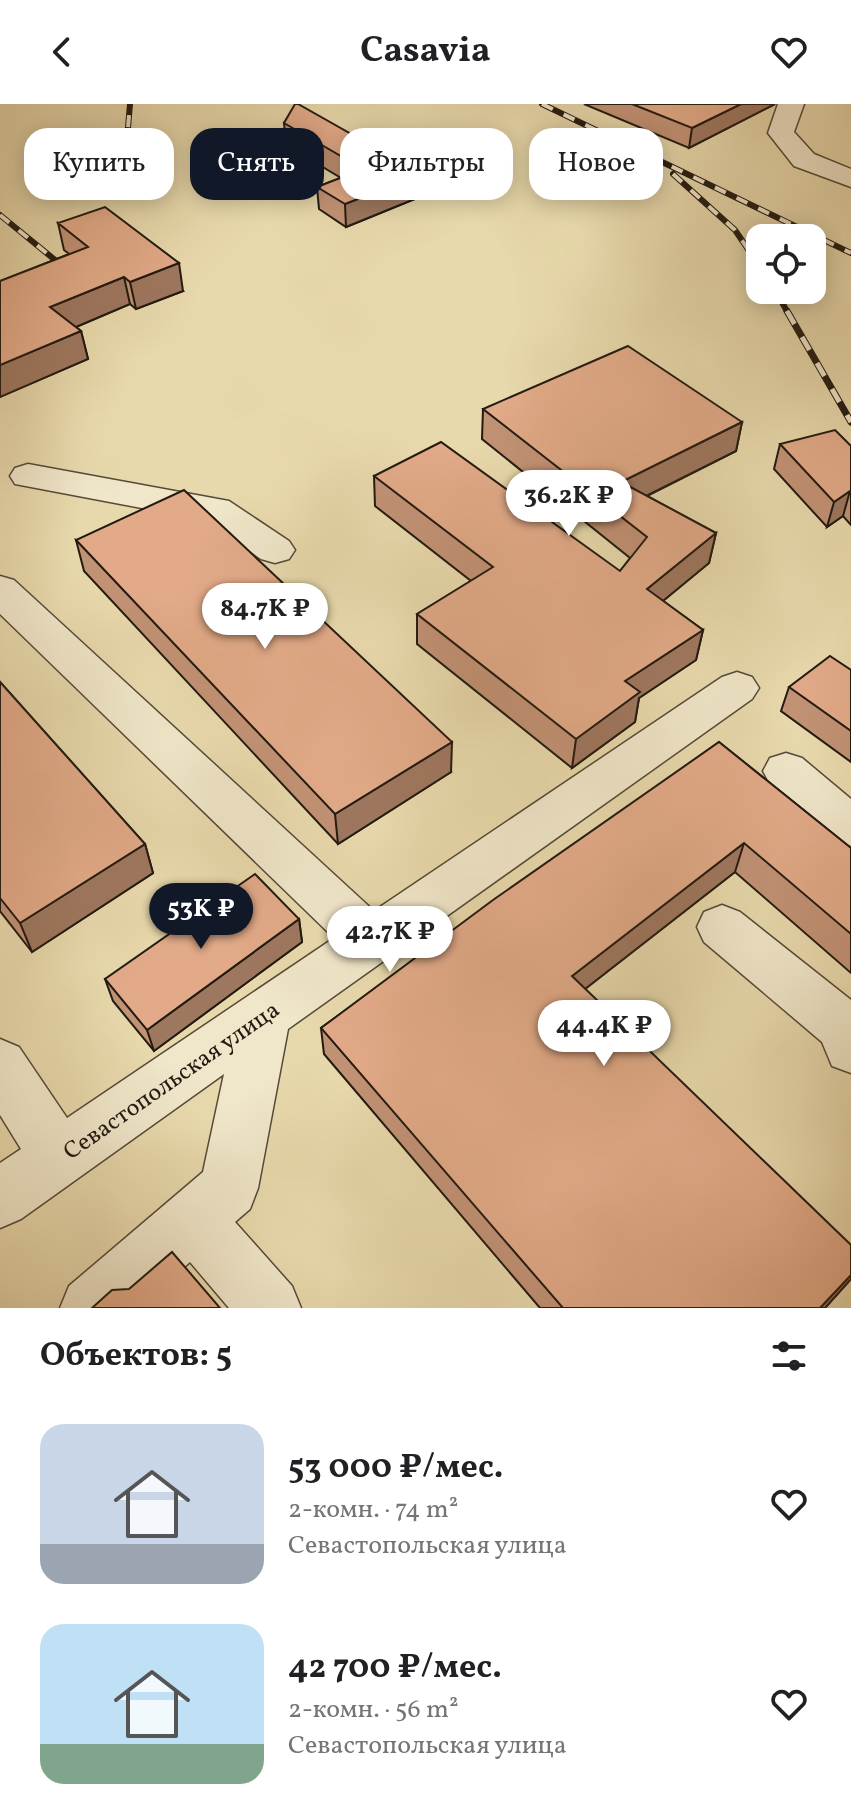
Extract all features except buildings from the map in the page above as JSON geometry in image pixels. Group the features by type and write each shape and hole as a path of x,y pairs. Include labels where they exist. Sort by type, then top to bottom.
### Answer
{"street":[{"path":"791,104 781,133 804,160 851,179"},
{"path":"9,477 216,510 275,550"},
{"path":"0,590 372,941"},
{"name":"Севастопольская улица","path":"0,1198 737,688"},
{"path":"786,771 851,827"},
{"path":"722,927 845,1028 851,1048"},
{"path":"91,1308 229,1188 264,1015"},
{"path":"0,1065 59,1157"},
{"path":"193,1220 270,1308"}],"railway":[{"path":"128,128 130,104"},
{"path":"542,104 851,253"},
{"path":"673,174 735,230 746,246"},
{"path":"0,215 71,273"},
{"path":"783,304 788,313"},
{"path":"787,311 851,422"}]}
